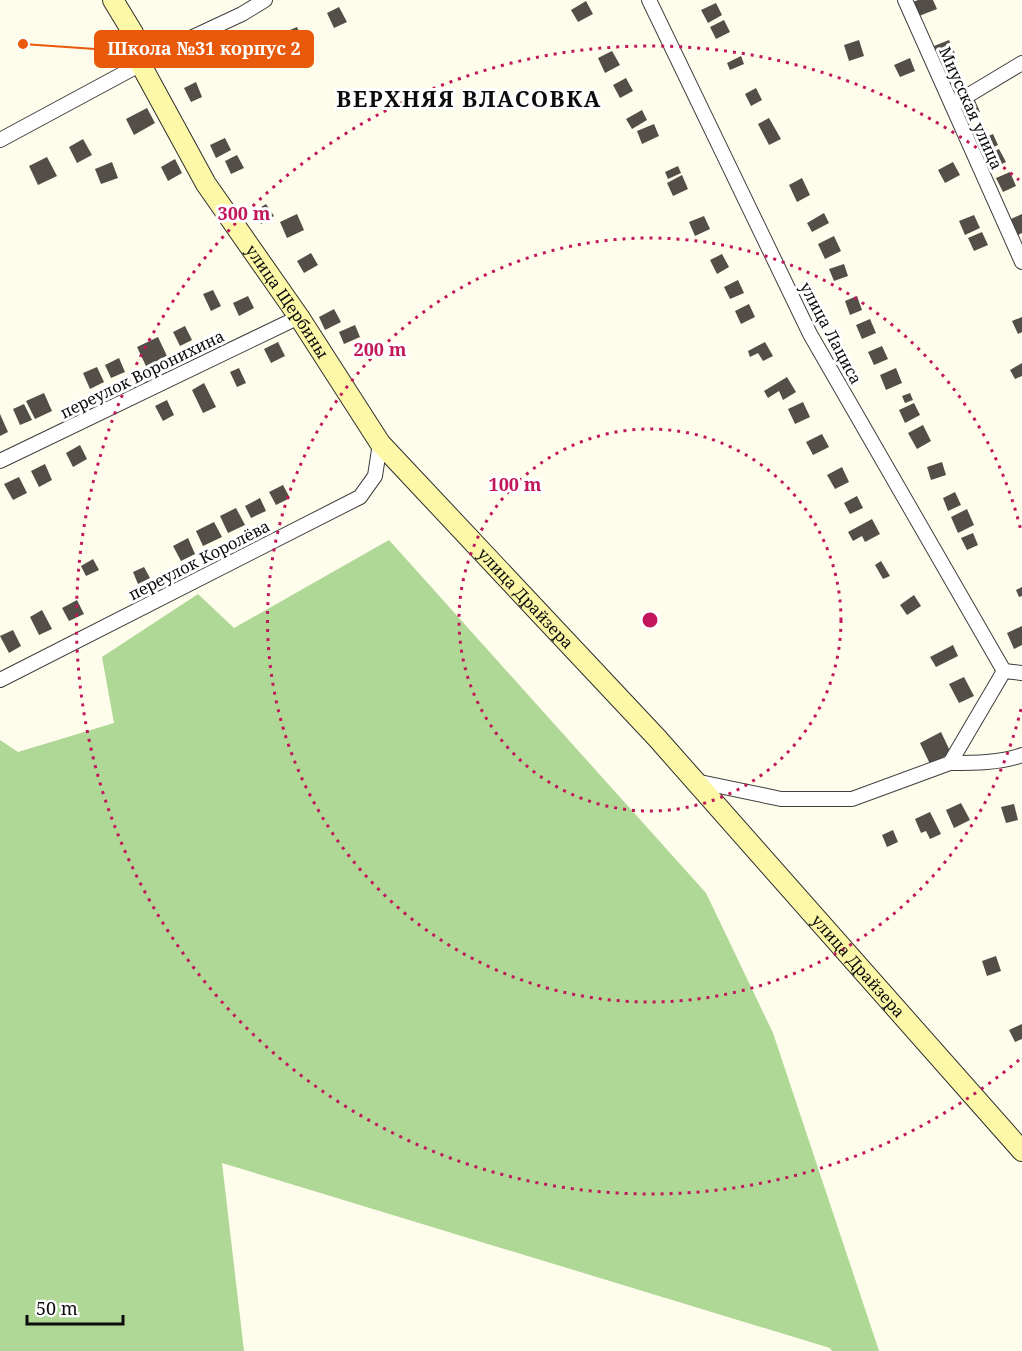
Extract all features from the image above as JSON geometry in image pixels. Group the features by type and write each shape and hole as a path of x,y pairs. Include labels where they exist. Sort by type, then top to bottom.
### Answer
{"street":[{"name":"улица Щербины","path":"113,0 134,33 141,65 206,184 299,317 380,443"},
{"path":"0,140 265,0"},
{"name":"улица Лациса","path":"649,0 810,334 1004,671"},
{"name":"Миусская улица","path":"905,0 1022,262"},
{"path":"952,105 1022,63"},
{"name":"переулок Воронихина","path":"0,461 299,317"},
{"name":"переулок Королёва","path":"0,680 360,497 375,476 380,443"},
{"name":"улица Драйзера","path":"380,443 648,729 1022,1151"},
{"path":"950,762 1004,671 1022,673"},
{"path":"695,781 781,799 852,799 950,762 967,763 1022,755"}],"green space":[{"path":"389,540 706,893 773,1033 879,1351 832,1351 830,1348 222,1163 244,1351 0,1351 0,740 18,752 114,723 102,657 198,594 234,628"}],"building":[{"path":"933,0 937,9 919,16 913,2"},
{"path":"586,1 593,14 578,22 571,10"},
{"path":"716,3 722,15 708,23 701,10"},
{"path":"339,7 347,22 334,28 327,13"},
{"path":"724,20 730,32 716,39 710,27"},
{"path":"297,27 303,40 289,46 283,33"},
{"path":"859,40 864,56 849,61 844,45"},
{"path":"949,40 955,53 940,59 934,46"},
{"path":"612,51 620,65 605,73 598,58"},
{"path":"741,56 744,64 730,70 727,63"},
{"path":"910,58 915,71 900,77 894,65"},
{"path":"626,78 633,91 620,98 613,85"},
{"path":"196,82 202,97 191,102 184,88"},
{"path":"756,88 762,100 751,106 745,94"},
{"path":"974,98 980,112 964,119 958,105"},
{"path":"147,108 155,123 134,135 126,119"},
{"path":"642,110 647,120 632,129 626,119"},
{"path":"769,118 781,139 769,145 758,124"},
{"path":"654,124 659,136 642,144 637,131"},
{"path":"993,134 998,145 983,152 977,141"},
{"path":"225,138 231,150 216,158 210,145"},
{"path":"83,139 92,155 77,163 69,147"},
{"path":"999,149 1006,162 991,169 984,156"},
{"path":"237,155 244,168 231,174 225,161"},
{"path":"47,157 57,176 38,185 29,166"},
{"path":"175,159 182,173 168,181 161,167"},
{"path":"112,162 118,178 101,184 95,169"},
{"path":"953,162 960,175 945,183 938,170"},
{"path":"678,166 681,173 668,179 665,172"},
{"path":"1010,172 1016,186 1003,192 996,178"},
{"path":"682,175 688,189 673,196 667,183"},
{"path":"802,178 810,195 797,202 789,185"},
{"path":"266,204 274,216 261,224 253,212"},
{"path":"824,213 829,223 812,232 807,223"},
{"path":"297,214 304,230 287,238 280,222"},
{"path":"1022,214 1022,233 1018,235 1011,219"},
{"path":"974,215 980,228 965,235 959,221"},
{"path":"704,216 710,229 695,236 689,222"},
{"path":"982,232 988,245 974,251 968,238"},
{"path":"834,236 841,251 825,259 818,244"},
{"path":"311,253 318,265 304,273 297,261"},
{"path":"722,254 729,267 717,274 710,260"},
{"path":"844,264 848,276 834,281 829,269"},
{"path":"738,280 744,293 730,299 724,287"},
{"path":"213,290 221,306 211,311 203,294"},
{"path":"248,296 254,308 239,316 233,303"},
{"path":"857,296 862,310 850,315 845,301"},
{"path":"749,304 755,317 741,324 735,311"},
{"path":"334,309 341,322 325,330 319,317"},
{"path":"1022,317 1022,332 1018,334 1012,321"},
{"path":"870,319 876,333 862,339 856,325"},
{"path":"355,325 360,337 344,344 339,332"},
{"path":"185,326 192,340 180,346 173,332"},
{"path":"158,337 167,356 146,366 137,347"},
{"path":"278,342 285,356 271,363 264,349"},
{"path":"765,342 773,356 763,361 758,353 750,357 748,351"},
{"path":"882,346 888,359 874,365 868,352"},
{"path":"119,358 125,372 111,378 105,365"},
{"path":"1022,363 1022,376 1015,379 1010,370"},
{"path":"97,367 104,382 90,389 83,373"},
{"path":"239,368 246,383 237,387 230,372"},
{"path":"896,368 902,383 886,390 880,375"},
{"path":"787,377 796,392 783,400 779,391 768,398 764,391"},
{"path":"204,383 216,407 203,413 192,390"},
{"path":"44,393 52,411 35,419 26,401"},
{"path":"910,393 913,400 905,403 902,396"},
{"path":"167,400 174,415 163,421 155,406"},
{"path":"803,402 810,417 795,424 788,409"},
{"path":"914,403 920,415 905,423 899,410"},
{"path":"24,404 32,420 20,425 13,409"},
{"path":"0,414 8,432 0,436"},
{"path":"923,425 931,441 917,449 908,433"},
{"path":"822,434 829,447 813,455 806,442"},
{"path":"80,445 87,459 73,467 66,453"},
{"path":"942,462 946,475 931,480 927,467"},
{"path":"45,464 52,480 39,487 31,471"},
{"path":"842,467 849,482 835,489 827,475"},
{"path":"19,477 27,493 13,500 4,484"},
{"path":"283,485 290,498 276,505 269,492"},
{"path":"955,492 961,505 948,511 943,498"},
{"path":"857,496 863,508 850,514 844,503"},
{"path":"260,498 266,511 251,518 245,506"},
{"path":"236,508 245,525 228,533 220,516"},
{"path":"967,509 974,525 958,533 951,517"},
{"path":"872,519 880,534 865,542 862,536 853,541 848,532"},
{"path":"214,522 222,537 203,546 196,531"},
{"path":"973,533 978,545 967,550 961,538"},
{"path":"188,538 195,554 181,561 173,546"},
{"path":"93,559 99,570 86,576 81,566"},
{"path":"881,561 890,576 883,579 875,565"},
{"path":"144,567 150,578 138,584 133,572"},
{"path":"1022,587 1022,596 1019,597 1016,590"},
{"path":"914,595 921,606 907,615 900,605"},
{"path":"77,600 84,614 69,621 62,608"},
{"path":"42,610 52,629 39,635 30,617"},
{"path":"1022,626 1022,645 1014,649 1007,633"},
{"path":"13,630 21,646 9,653 0,636"},
{"path":"953,645 958,656 936,667 930,657"},
{"path":"964,677 974,696 959,703 949,684"},
{"path":"941,732 951,753 930,764 920,743"},
{"path":"961,803 970,820 954,828 946,810"},
{"path":"1014,804 1018,820 1006,823 1001,807"},
{"path":"930,812 941,834 930,839 926,831 921,833 915,819"},
{"path":"893,830 898,842 887,847 882,835"},
{"path":"996,956 1001,971 987,976 982,961"},
{"path":"1022,1024 1022,1039 1015,1042 1009,1030"}],"place":[{"name":"Школа №31 корпус 2","path":"23,44"}],"district":[{"name":"ВЕРХНЯЯ ВЛАСОВКА","path":"469,99"}]}
